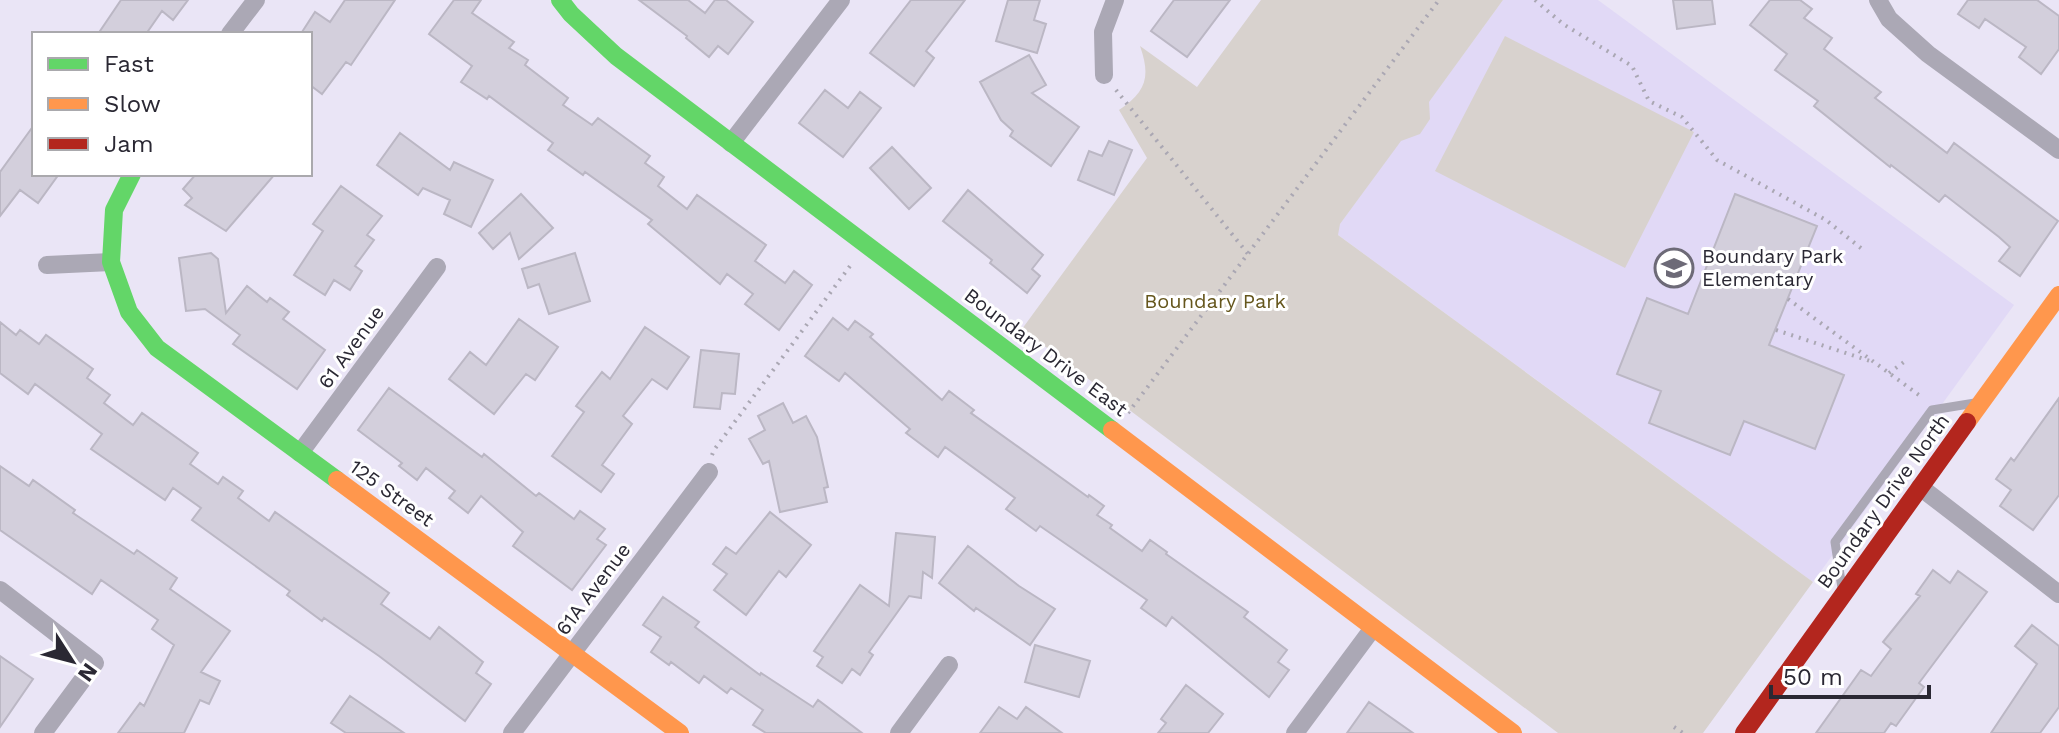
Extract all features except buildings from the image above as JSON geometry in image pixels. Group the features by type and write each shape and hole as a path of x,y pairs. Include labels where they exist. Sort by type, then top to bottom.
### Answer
{"street":[{"path":"232,32 256,0"},
{"name":"Boundary Drive East","path":"560,0 616,56 1513,733"},
{"path":"731,143 841,0"},
{"path":"1104,75 1103,32 1115,0"},
{"path":"1878,0 1889,19 1928,54 2059,150"},
{"path":"47,265 111,262 114,210 131,176"},
{"name":"125 Street","path":"111,262 129,312 157,348 680,733"},
{"name":"61 Avenue","path":"300,453 437,267"},
{"name":"Boundary Drive North","path":"1744,733 2059,295"},
{"name":"61A Avenue","path":"512,733 709,472"},
{"path":"1920,487 2059,594"},
{"path":"0,590 95,663 43,733"},
{"path":"1295,733 1373,628"},
{"path":"899,733 949,665"}],"lane":[{"path":"1843,595 1835,542 1932,410 1982,402"}],"path":[{"path":"1126,416 1439,0"},
{"path":"1535,0 1563,24 1632,66 1649,101 1682,117 1717,160 1826,220 1862,249"},
{"path":"1104,75 1248,254"},
{"path":"709,472 714,450 866,243"},
{"path":"1788,299 1923,398"},
{"path":"1776,330 1876,363"},
{"path":"1889,373 1908,359"},
{"path":"1674,727 1683,733"}],"shaded area":[{"name":"Boundary Park Elementary","path":"1503,0 1598,0 2014,305 1813,582 1334,232"}],"green space":[{"name":"Boundary Park","path":"1261,0 1503,0 1429,102 1430,119 1420,134 1401,141 1340,224 1338,235 1813,582 1703,733 1558,733 1022,329 1147,158 1119,110 1135,97 1144,83 1145,67 1140,46 1197,87"},
{"path":"1505,36 1694,132 1625,268 1435,171"}],"traffic: fast":[{"path":"560,0 616,56 1112,430"},
{"path":"131,176 114,210 111,262 129,312 157,348 337,480"}],"traffic: slow":[{"path":"1967,422 2059,295"},
{"path":"1112,430 1513,733"},
{"path":"337,480 680,733"}],"traffic: jam":[{"path":"1744,733 1967,422"}],"place":[{"name":"Boundary Park Elementary","path":"1674,268"}]}
